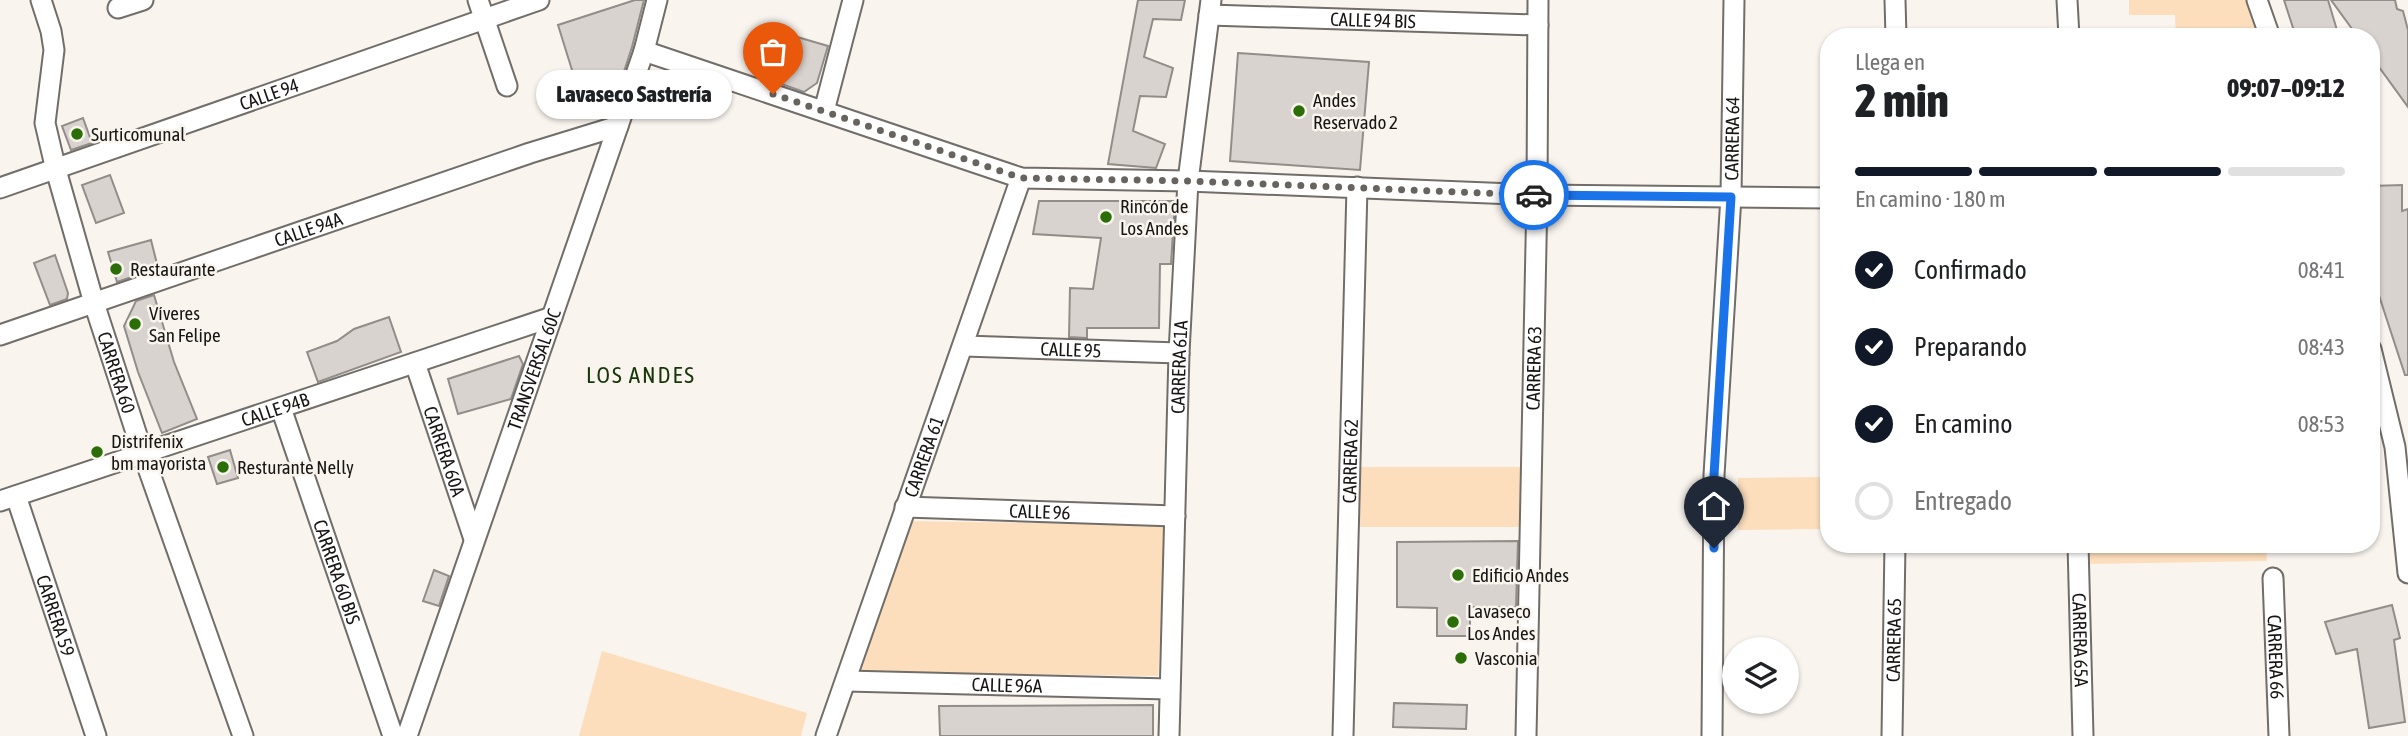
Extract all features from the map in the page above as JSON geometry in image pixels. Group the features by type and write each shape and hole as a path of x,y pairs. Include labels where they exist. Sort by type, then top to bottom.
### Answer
{"street":[{"name":"CARRERA 60","path":"41,0 54,50 54,69 45,123 56,170 94,303 143,454 243,736"},
{"path":"118,8 143,0"},
{"name":"CALLE 94","path":"0,188 56,170 481,9 539,0"},
{"name":"TRANSVERSAL 60C","path":"407,736 644,51 657,0"},
{"path":"824,111 853,0"},
{"name":"CARRERA 63","path":"1526,736 1537,195 1538,0"},
{"name":"CARRERA 64","path":"1712,736 1714,475 1731,197 1734,0"},
{"path":"1895,0 1896,28"},
{"path":"2067,0 2069,28"},
{"path":"2257,0 2267,28"},
{"name":"CALLE 94 BIS","path":"1210,7 1538,25"},
{"name":"CARRERA 61A","path":"1169,736 1179,353 1188,181 1210,7"},
{"path":"481,9 507,86"},
{"path":"644,51 1021,178 1188,181 1537,195 1820,198"},
{"name":"CALLE 94A","path":"0,335 530,153 618,126"},
{"name":"CARRERA 61","path":"826,736 1021,178"},
{"name":"CARRERA 62","path":"1343,736 1357,187"},
{"name":"CALLE 94B","path":"8,499 552,317"},
{"name":"CALLE 95","path":"964,346 1179,353"},
{"name":"CARRERA 60A","path":"415,363 474,540"},
{"path":"2380,378 2401,446 2408,573"},
{"name":"CARRERA 60 BIS","path":"281,408 393,736"},
{"name":"CARRERA 59","path":"8,499 96,736"},
{"name":"CALLE 96","path":"905,507 1175,516"},
{"name":"CARRERA 65","path":"1892,736 1895,553"},
{"name":"CARRERA 65A","path":"2078,553 2082,736"},
{"name":"CARRERA 66","path":"2273,578 2279,736"},
{"name":"CALLE 96A","path":"846,681 1169,689"}],"shaded area":[{"path":"2129,0 2247,0 2257,28 2176,28 2175,15 2129,15"},
{"path":"1358,467 1521,467 1521,527 1358,527"},
{"path":"1820,477 1820,529 1738,530 1738,478"},
{"path":"905,521 1166,525 1158,676 861,672"},
{"path":"2086,553 2267,553 2267,561 2086,564"},
{"path":"602,651 807,713 801,736 579,736"}],"building":[{"path":"635,0 644,0 617,93 576,83 558,25"},
{"path":"1138,0 1185,0 1181,20 1153,19 1144,57 1173,68 1166,97 1140,96 1133,131 1165,144 1156,168 1108,164"},
{"path":"2284,0 2328,0 2336,28 2293,28"},
{"path":"2331,0 2395,0 2397,9 2403,11 2408,30 2408,107 2380,68 2380,28 2351,28"},
{"path":"787,34 828,46 817,83 804,92 773,81"},
{"name":"Andes Reservado 2","path":"1238,53 1369,62 1360,170 1230,161"},
{"name":"Surticomunal","path":"83,118 92,143 71,150 62,126"},
{"path":"110,175 124,213 96,223 82,185"},
{"path":"2402,185 2402,211 2408,209 2408,375 2405,375 2380,299 2380,186"},
{"path":"1039,201 1175,201 1171,264 1160,264 1159,328 1087,328 1087,338 1069,337 1070,288 1093,289 1101,238 1033,234"},
{"path":"151,240 158,268 117,282 108,252"},
{"path":"55,255 68,293 67,299 50,305 34,263"},
{"path":"154,295 174,362 197,419 162,433 138,372 124,326 136,301"},
{"path":"389,317 401,352 318,382 307,352 337,341 354,329"},
{"path":"519,356 523,364 511,399 458,414 448,379"},
{"name":"Resturante Nelly","path":"230,450 238,478 217,484 208,457"},
{"name":"Edificio Andes","path":"1518,541 1516,607 1470,607 1470,636 1437,636 1437,608 1397,607 1397,542"},
{"path":"434,570 449,576 439,606 423,601"},
{"path":"2392,605 2400,638 2394,640 2405,722 2369,728 2357,649 2336,654 2325,622"},
{"path":"1394,703 1467,705 1466,729 1393,727"},
{"path":"1153,705 1153,736 940,736 939,706"}],"way so far":[{"path":"773,94 1021,178 1188,181 1534,195"}],"place":[{"name":"Lavaseco Sastrería","path":"773,94"},
{"name":"Andes Reservado 2","path":"1299,111"},
{"name":"Surticomunal","path":"77,134"},
{"name":"Rincón de Los Andes","path":"1106,217"},
{"name":"Restaurante","path":"116,269"},
{"name":"Víveres San Felipe","path":"135,324"},
{"name":"Distrifenix bm mayorista","path":"97,452"},
{"name":"Resturante Nelly","path":"223,467"},
{"name":"Edificio Andes","path":"1458,575"},
{"name":"Lavaseco Los Andes","path":"1453,622"},
{"name":"Vasconia","path":"1461,658"}],"district":[{"name":"LOS ANDES","path":"641,375"}],"route":[{"path":"1534,195 1731,197 1714,475 1714,548"}]}
